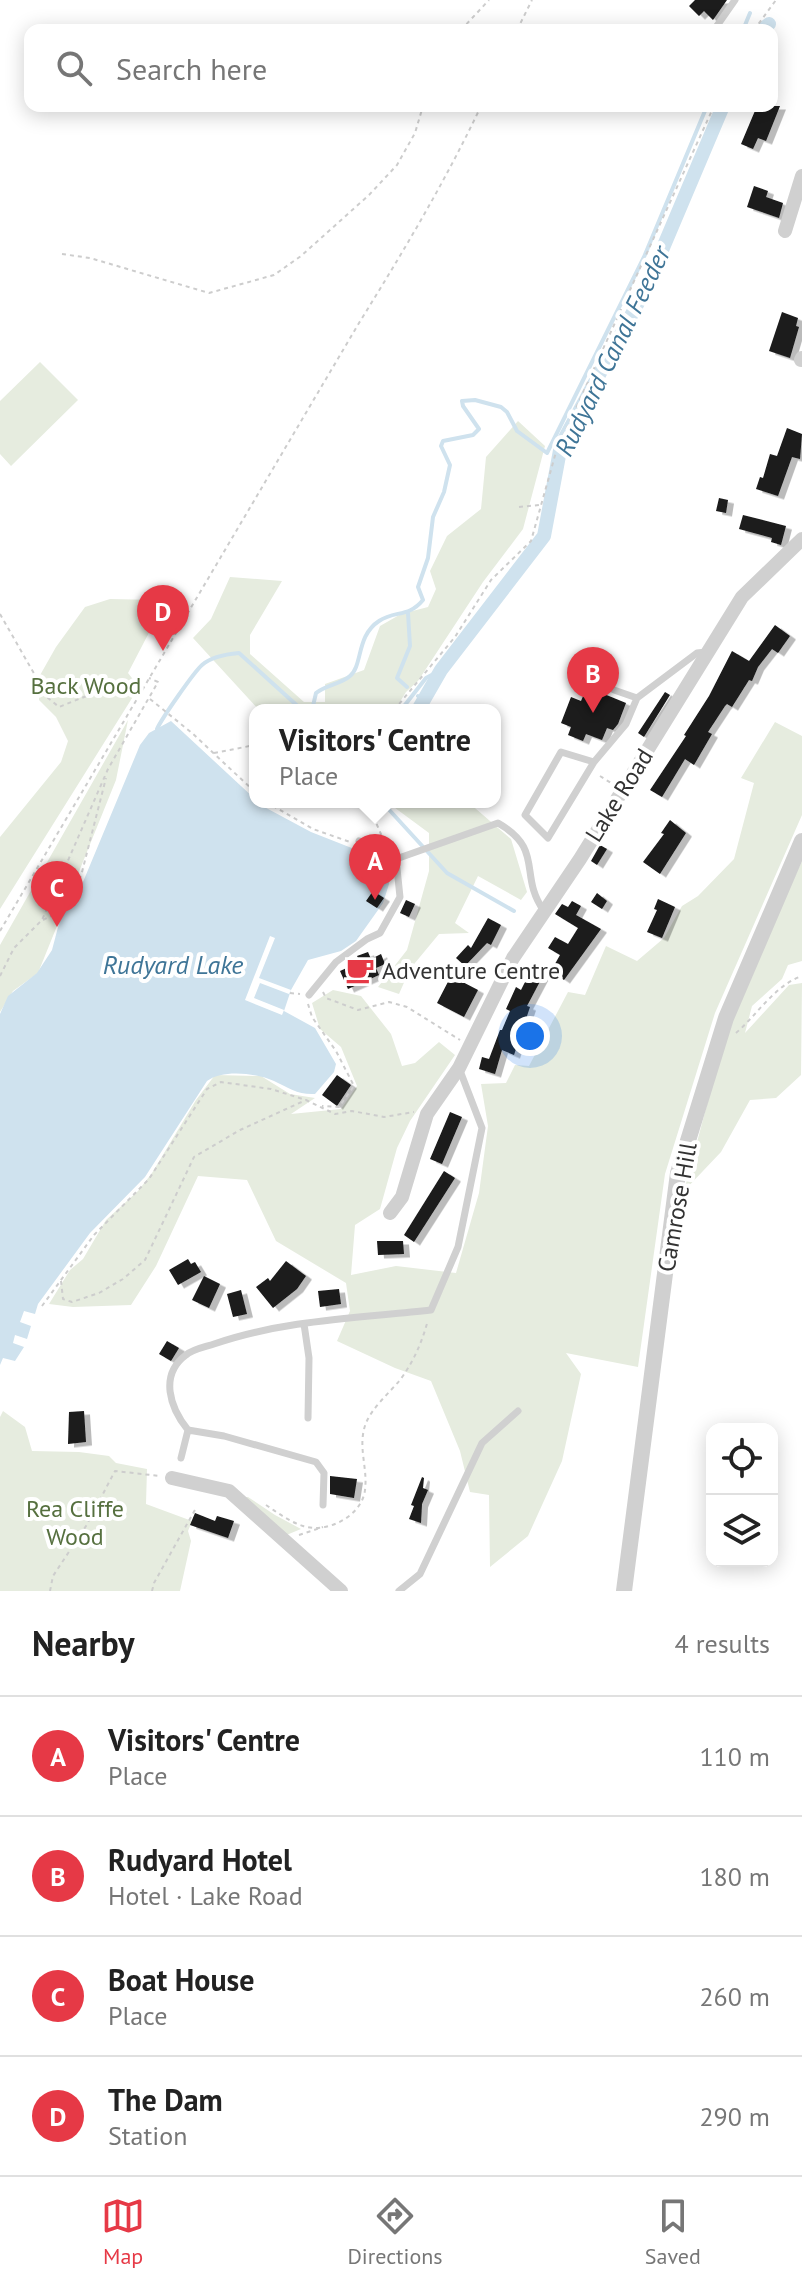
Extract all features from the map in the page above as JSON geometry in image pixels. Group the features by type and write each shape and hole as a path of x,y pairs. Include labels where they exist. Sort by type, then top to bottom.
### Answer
{"street":[{"path":"785,231 802,176"},
{"name":"Lake Road","path":"390,1213 402,1197 427,1114 459,1068 513,958 623,790 742,597 802,539"},
{"name":"Camrose Hill","path":"624,1591 678,1173 726,1018 802,841"},
{"path":"172,1478 229,1491 341,1591"}],"lane":[{"path":"718,24 735,0"},
{"path":"592,766 561,752 525,815 548,838 592,766 626,724 637,698 697,653 708,652"},
{"path":"614,690 637,698"},
{"path":"359,841 396,859 498,823 522,841 534,896 544,911"},
{"path":"309,995 336,962 380,933 400,897 396,859"},
{"path":"323,1505 324,1473 316,1462 224,1436 188,1430 178,1416 168,1388 176,1366 187,1353 237,1336 304,1324 431,1310 458,1247 482,1128 459,1068"},
{"path":"304,1324 309,1358 308,1418"},
{"path":"399,1591 420,1574 482,1443 518,1411"},
{"path":"181,1458 188,1430"}],"path":[{"path":"467,24 489,0"},
{"path":"520,24 532,0"},
{"path":"758,24 776,0"},
{"path":"62,254 90,258 209,293 274,275 301,256 397,165 415,133 421,112"},
{"path":"0,931 407,247 449,174 478,112"},
{"path":"399,704 455,637 491,580 531,541 556,452 711,112"},
{"path":"519,507 541,505"},
{"path":"0,614 48,698 59,707 104,689 143,689"},
{"path":"42,920 108,769 158,682 149,678"},
{"path":"149,699 249,787"},
{"path":"129,712 138,716"},
{"path":"213,754 249,746"},
{"path":"592,766 623,790"},
{"path":"0,976 14,948 42,920 57,913 81,876 108,769"},
{"path":"277,808 347,843 359,841"},
{"path":"370,808 396,859"},
{"path":"735,1034 777,991 792,979 802,976"},
{"path":"319,985 326,998 348,1008 358,1010 389,1002 407,1007 469,1046"},
{"path":"290,993 299,993"},
{"path":"309,995 312,1017 336,1051 354,1086 339,1107 319,1106"},
{"path":"42,1306 94,1235 149,1179 207,1089 221,1082 271,1089 306,1100 335,1114 352,1111 384,1117 409,1111 427,1114"},
{"path":"61,1280 63,1299 72,1302 99,1293 123,1279 145,1260 194,1157 240,1130 306,1100"},
{"path":"284,1540 328,1526 355,1512 365,1492 361,1440 366,1421 402,1377 420,1348 431,1310"},
{"path":"50,1591 53,1576 86,1526 115,1471 172,1478"},
{"path":"262,1502 307,1528 328,1526"},
{"path":"152,1591 196,1508"}],"green space":[{"path":"40,362 78,400 11,466 0,454 0,401"},
{"path":"518,421 545,446 523,529 483,582 418,681 399,704 254,704 193,638 211,619 230,577 282,581 250,635 250,654 304,702 325,702 325,684 364,670 380,626 401,614 428,607 436,589 430,571 447,536 481,509 486,457"},
{"name":"Back Wood","path":"110,599 160,600 154,623 128,673 139,687 0,909 0,837 61,762 68,741 56,717 39,700 39,677 85,607"},
{"path":"128,720 116,780 38,973 13,991 0,1012 0,945"},
{"path":"775,722 802,736 802,815 715,1013 665,1174 638,1367 566,1353 581,1374 562,1461 528,1536 490,1567 489,1495 470,1492 460,1451 431,1381 337,1341 350,1311 346,1283 276,1241 247,1180 198,1176 156,1266 131,1305 73,1307 49,1304 70,1270 83,1259 106,1220 138,1191 152,1173 196,1100 215,1075 261,1076 290,1094 315,1098 291,1114 341,1109 357,1086 341,1047 320,1029 312,1003 333,990 361,996 391,1034 402,1066 415,1063 439,1042 455,1055 410,1121 397,1148 380,1209 355,1225 351,1275 396,1266 456,1273 479,1193 488,1126 481,1084 506,1083 515,1065 529,1066 568,992 585,995 606,946 637,961 664,938 682,906 698,896 734,859 754,783 741,778"},
{"path":"395,808 475,808 511,839 527,892 521,900 478,876 455,923 469,933 439,934 410,969 399,994 378,987 407,950 429,871 429,833"},
{"path":"802,861 802,961 788,965 782,979 752,1006 745,1033 789,985 802,983 801,1075 776,1098 750,1100 721,1152 684,1191 730,1018"},
{"name":"Rea Cliffe Wood","path":"3,1411 25,1427 32,1451 109,1456 116,1463 147,1469 146,1504 192,1521 180,1591 0,1591 0,1417"},
{"path":"244,1497 248,1497 301,1529 284,1536"}],"water":[{"name":"Rudyard Lake","path":"171,721 249,793 249,808 266,808 311,832 372,856 382,863 388,873 389,884 383,903 356,941 341,951 308,960 291,990 284,1011 315,1028 336,1064 334,1072 315,1094 299,1092 249,1074 222,1075 207,1081 145,1177 90,1233 38,1304 35,1314 24,1311 20,1322 31,1326 27,1339 15,1335 13,1343 24,1347 15,1361 3,1358 0,1365 0,1014 8,996 37,973 52,950 62,912 68,899 83,882 140,745 149,733"}],"pier":[{"path":"270,936 275,938 259,978 291,990 289,994 260,983 254,998 284,1010 282,1015 245,1000"}],"building":[{"path":"695,0 727,0 713,20 704,11 699,16 689,6"},
{"path":"754,112 778,112 766,141 758,138 753,149 741,144"},
{"path":"754,186 768,191 766,197 783,203 779,218 747,207"},
{"path":"782,312 798,318 796,326 799,327 790,358 769,351"},
{"path":"787,428 802,434 800,459 792,457 778,496 756,489 760,477 763,478 770,454 777,456"},
{"path":"719,498 728,500 726,513 716,511"},
{"path":"743,515 786,526 781,545 771,542 772,538 739,529"},
{"path":"775,625 790,636 778,653 772,649 732,707 725,706 708,732 712,734 694,765 685,759 662,797 650,790 686,736 732,651 749,661"},
{"path":"587,687 626,703 618,724 613,730 607,728 602,740 586,734 583,741 568,735 571,727 561,723 571,697 581,701"},
{"path":"665,692 670,695 644,737 638,733"},
{"path":"670,820 686,833 660,874 643,862 664,834 661,833"},
{"path":"600,845 607,849 597,865 591,861"},
{"path":"373,891 384,898 377,908 366,901"},
{"path":"597,893 607,901 602,909 591,902"},
{"path":"658,899 675,907 662,938 647,932 657,910 654,909"},
{"path":"406,900 415,904 409,917 400,913"},
{"path":"572,901 581,906 576,915 601,929 564,980 551,971 560,955 548,948 555,937 568,944 578,928 555,914 562,904 568,907"},
{"path":"488,918 501,925 491,945 487,943 465,966 456,958 468,945 471,948"},
{"name":"Adventure Centre","path":"368,952 371,959 381,954 385,964 376,968 379,975 348,989 340,971 360,962 357,956"},
{"path":"533,966 545,972 527,1006 530,1007 514,1055 502,1050 495,1074 479,1069 482,1057 489,1059 510,1011 506,1009 516,987 521,990"},
{"path":"451,976 478,990 464,1017 437,1003"},
{"path":"337,1075 351,1085 337,1106 322,1095"},
{"path":"450,1112 462,1117 442,1164 430,1159"},
{"path":"444,1171 455,1178 414,1242 404,1235"},
{"path":"377,1241 403,1241 404,1254 378,1255"},
{"path":"188,1259 191,1264 195,1262 201,1272 178,1285 169,1270"},
{"path":"286,1261 306,1276 297,1289 273,1308 256,1287 268,1278 270,1281"},
{"path":"204,1276 220,1284 209,1308 192,1300"},
{"path":"339,1289 341,1304 320,1307 318,1291"},
{"path":"241,1290 247,1314 233,1317 227,1294"},
{"path":"167,1341 179,1348 171,1361 159,1354"},
{"path":"84,1411 86,1442 68,1444 69,1412"},
{"path":"330,1476 357,1479 354,1498 330,1494"},
{"path":"422,1477 423,1488 428,1490 422,1504 421,1523 409,1519"},
{"path":"195,1513 215,1521 217,1516 234,1521 228,1538 190,1525"}],"waterway":[{"path":"745,24 750,13"},
{"path":"313,704 316,693 346,679 354,671 363,642 372,627 385,618 407,612 423,600 418,587 428,558 433,517 444,492 450,465 441,446 443,441 473,435 479,429 462,401 475,400 501,407 517,431 547,453 644,257 704,112"},
{"name":"Rudyard Canal Feeder","path":"421,704 441,670 544,536 561,445 646,288 720,112"},
{"path":"407,687 397,678 410,646 408,613"},
{"path":"157,729 202,665 235,653 239,653 295,704"},
{"path":"406,704 426,678 441,670"},
{"name":"Rudyard Canal Feeder","path":"418,696 424,701"},
{"path":"387,808 447,873 514,911"}],"place":[{"name":"The Dam","path":"163,651"},
{"name":"Rudyard Hotel","path":"593,713"},
{"name":"Visitors' Centre","path":"375,900"},
{"name":"Boat House","path":"57,927"},
{"name":"Adventure Centre","path":"360,970"}]}
